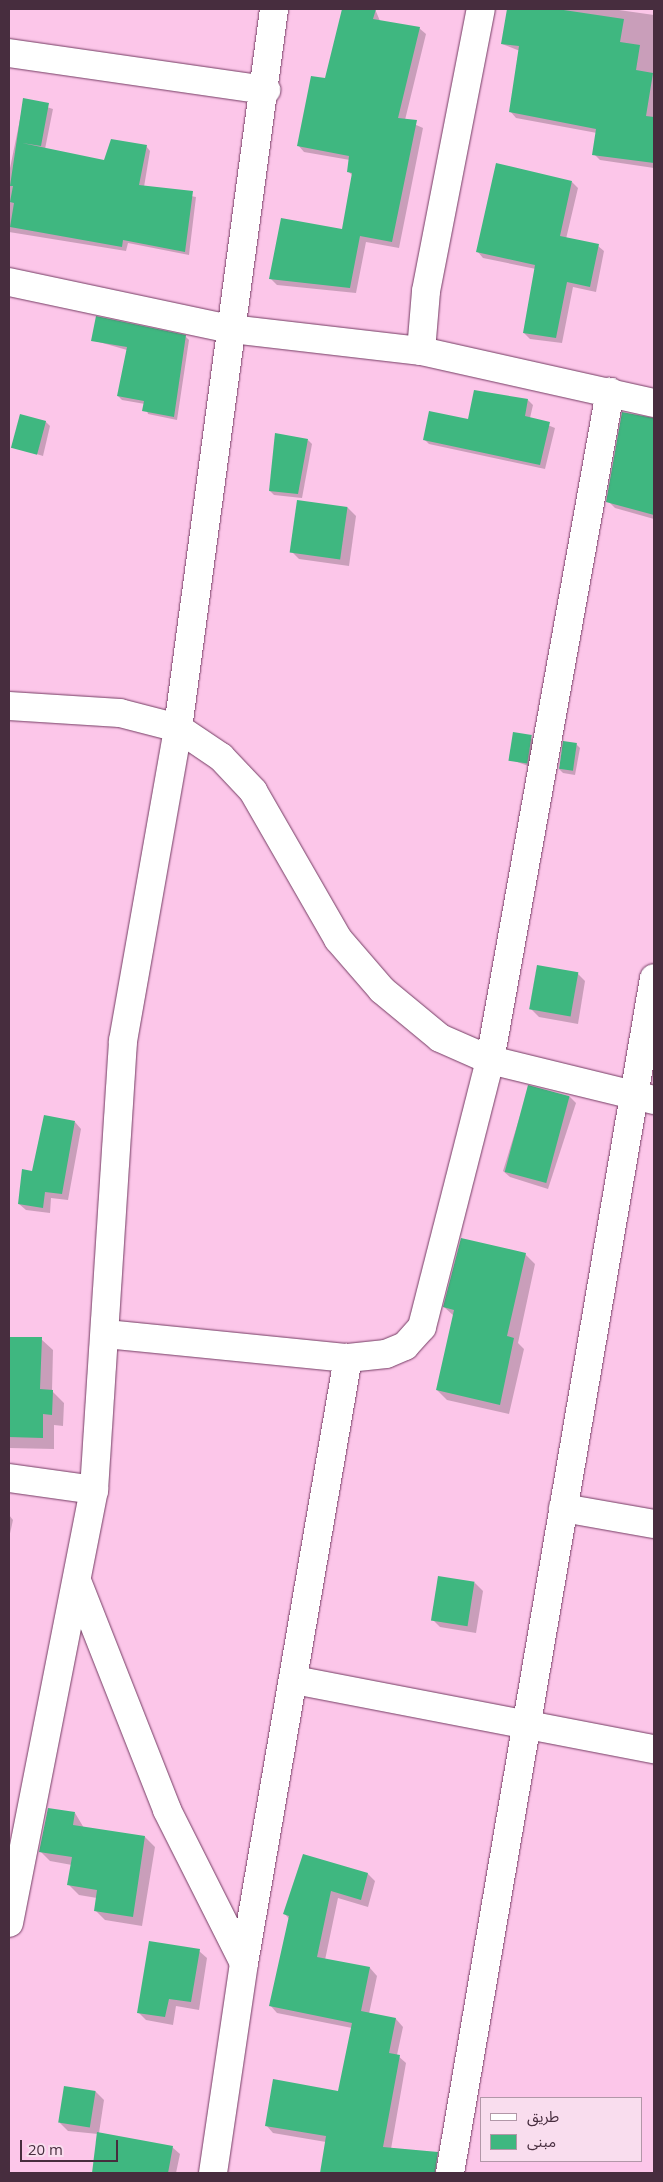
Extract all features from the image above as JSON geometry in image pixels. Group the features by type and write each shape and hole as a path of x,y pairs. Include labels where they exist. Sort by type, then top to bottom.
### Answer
{"street":[{"path":"9,1923 94,1490 106,1334 123,1041 178,728 231,330 266,90 274,9"},
{"path":"421,351 426,291 481,9"},
{"path":"9,52 266,90"},
{"path":"9,282 231,330 421,351 654,403"},
{"path":"106,1334 348,1358 386,1354 405,1346 422,1327 490,1060 610,392"},
{"path":"9,706 120,713 178,728 220,757 253,791 338,939 382,990 440,1038 490,1060 644,1098"},
{"path":"450,2173 563,1508 644,1098 654,978"},
{"path":"213,2173 244,1963 348,1358"},
{"path":"9,1478 94,1490"},
{"path":"563,1508 654,1524"},
{"path":"77,1581 167,1810 244,1963"},
{"path":"294,1680 654,1749"}],"building":[{"path":"342,9 376,9 373,19 420,27 398,118 417,120 392,242 360,236 350,288 269,279 281,218 342,229 352,173 347,172 349,156 297,146 311,76 325,78"},
{"path":"507,9 557,9 624,19 620,42 640,45 636,70 653,73 646,116 654,117 654,163 592,155 596,129 509,112 519,46 501,44"},
{"path":"23,98 49,103 41,146 22,143 104,160 111,139 147,145 139,185 193,191 185,252 123,240 122,247 10,227 14,203 10,202 13,186 10,186"},
{"path":"496,163 572,181 560,236 599,244 590,287 567,282 556,338 523,333 535,265 476,252"},
{"path":"96,316 186,335 174,417 142,411 144,401 117,396 127,347 91,341"},
{"path":"474,390 528,399 525,416 550,422 540,465 423,440 429,411 468,419"},
{"path":"622,412 654,418 654,515 606,502"},
{"path":"20,414 46,421 37,455 11,448"},
{"path":"275,433 308,439 298,494 269,491"},
{"path":"297,500 348,507 340,560 290,552"},
{"path":"513,732 532,735 527,764 508,761"},
{"path":"563,741 577,743 573,771 559,769"},
{"path":"537,965 578,972 571,1017 529,1009"},
{"path":"528,1085 570,1096 546,1183 505,1172"},
{"path":"44,1115 75,1121 62,1194 45,1192 43,1208 18,1204 22,1169 32,1171"},
{"path":"461,1238 526,1253 507,1336 514,1338 500,1405 436,1390 454,1310 443,1307"},
{"path":"9,1337 42,1337 40,1389 53,1390 52,1415 43,1414 43,1438 9,1437"},
{"path":"438,1576 475,1582 468,1626 431,1620"},
{"path":"48,1808 75,1812 73,1825 145,1836 133,1917 94,1911 97,1890 67,1885 72,1857 39,1852"},
{"path":"303,1854 368,1873 361,1900 331,1891 317,1957 370,1967 361,2011 396,2018 389,2053 400,2055 383,2147 438,2152 435,2173 320,2173 326,2136 265,2126 273,2079 338,2091 352,2023 269,2006 289,1916 283,1914"},
{"path":"149,1941 200,1949 191,2002 169,1999 165,2017 137,2013"},
{"path":"64,2086 96,2091 90,2128 58,2123"},
{"path":"97,2132 173,2146 168,2173 92,2173"}]}
